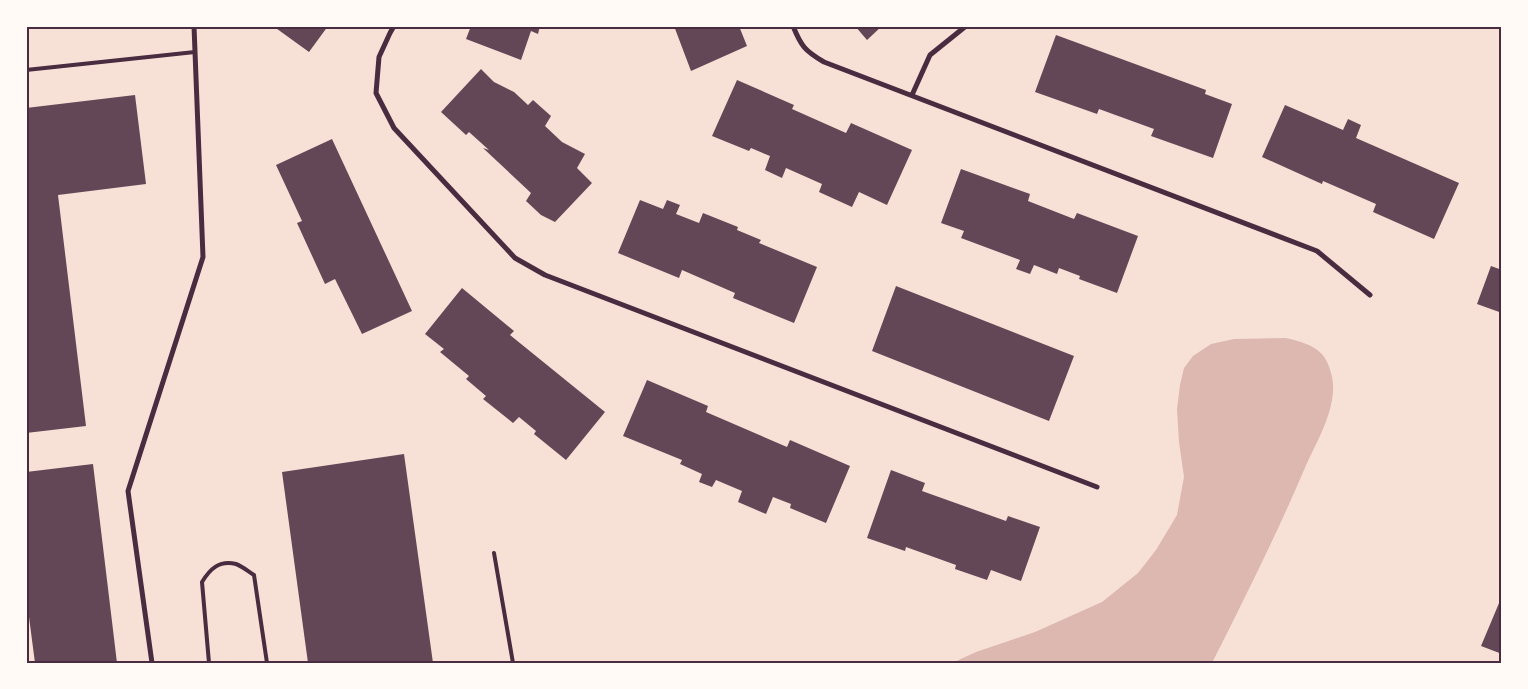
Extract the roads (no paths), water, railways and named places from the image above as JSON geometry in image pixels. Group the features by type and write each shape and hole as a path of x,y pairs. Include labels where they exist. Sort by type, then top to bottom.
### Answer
{"street":[{"path":"152,663 128,491 203,257 194,26"},
{"path":"394,26 379,58 376,93 394,128 515,258 545,275 1096,487"},
{"path":"793,26 801,45 811,55 824,62 1317,251 1370,295"},
{"path":"912,95 930,55 966,26"}],"lane":[{"path":"26,70 195,52"},
{"path":"494,553 513,663"},
{"path":"209,663 202,582 208,573 219,564 236,564 254,575 266,663"}]}
